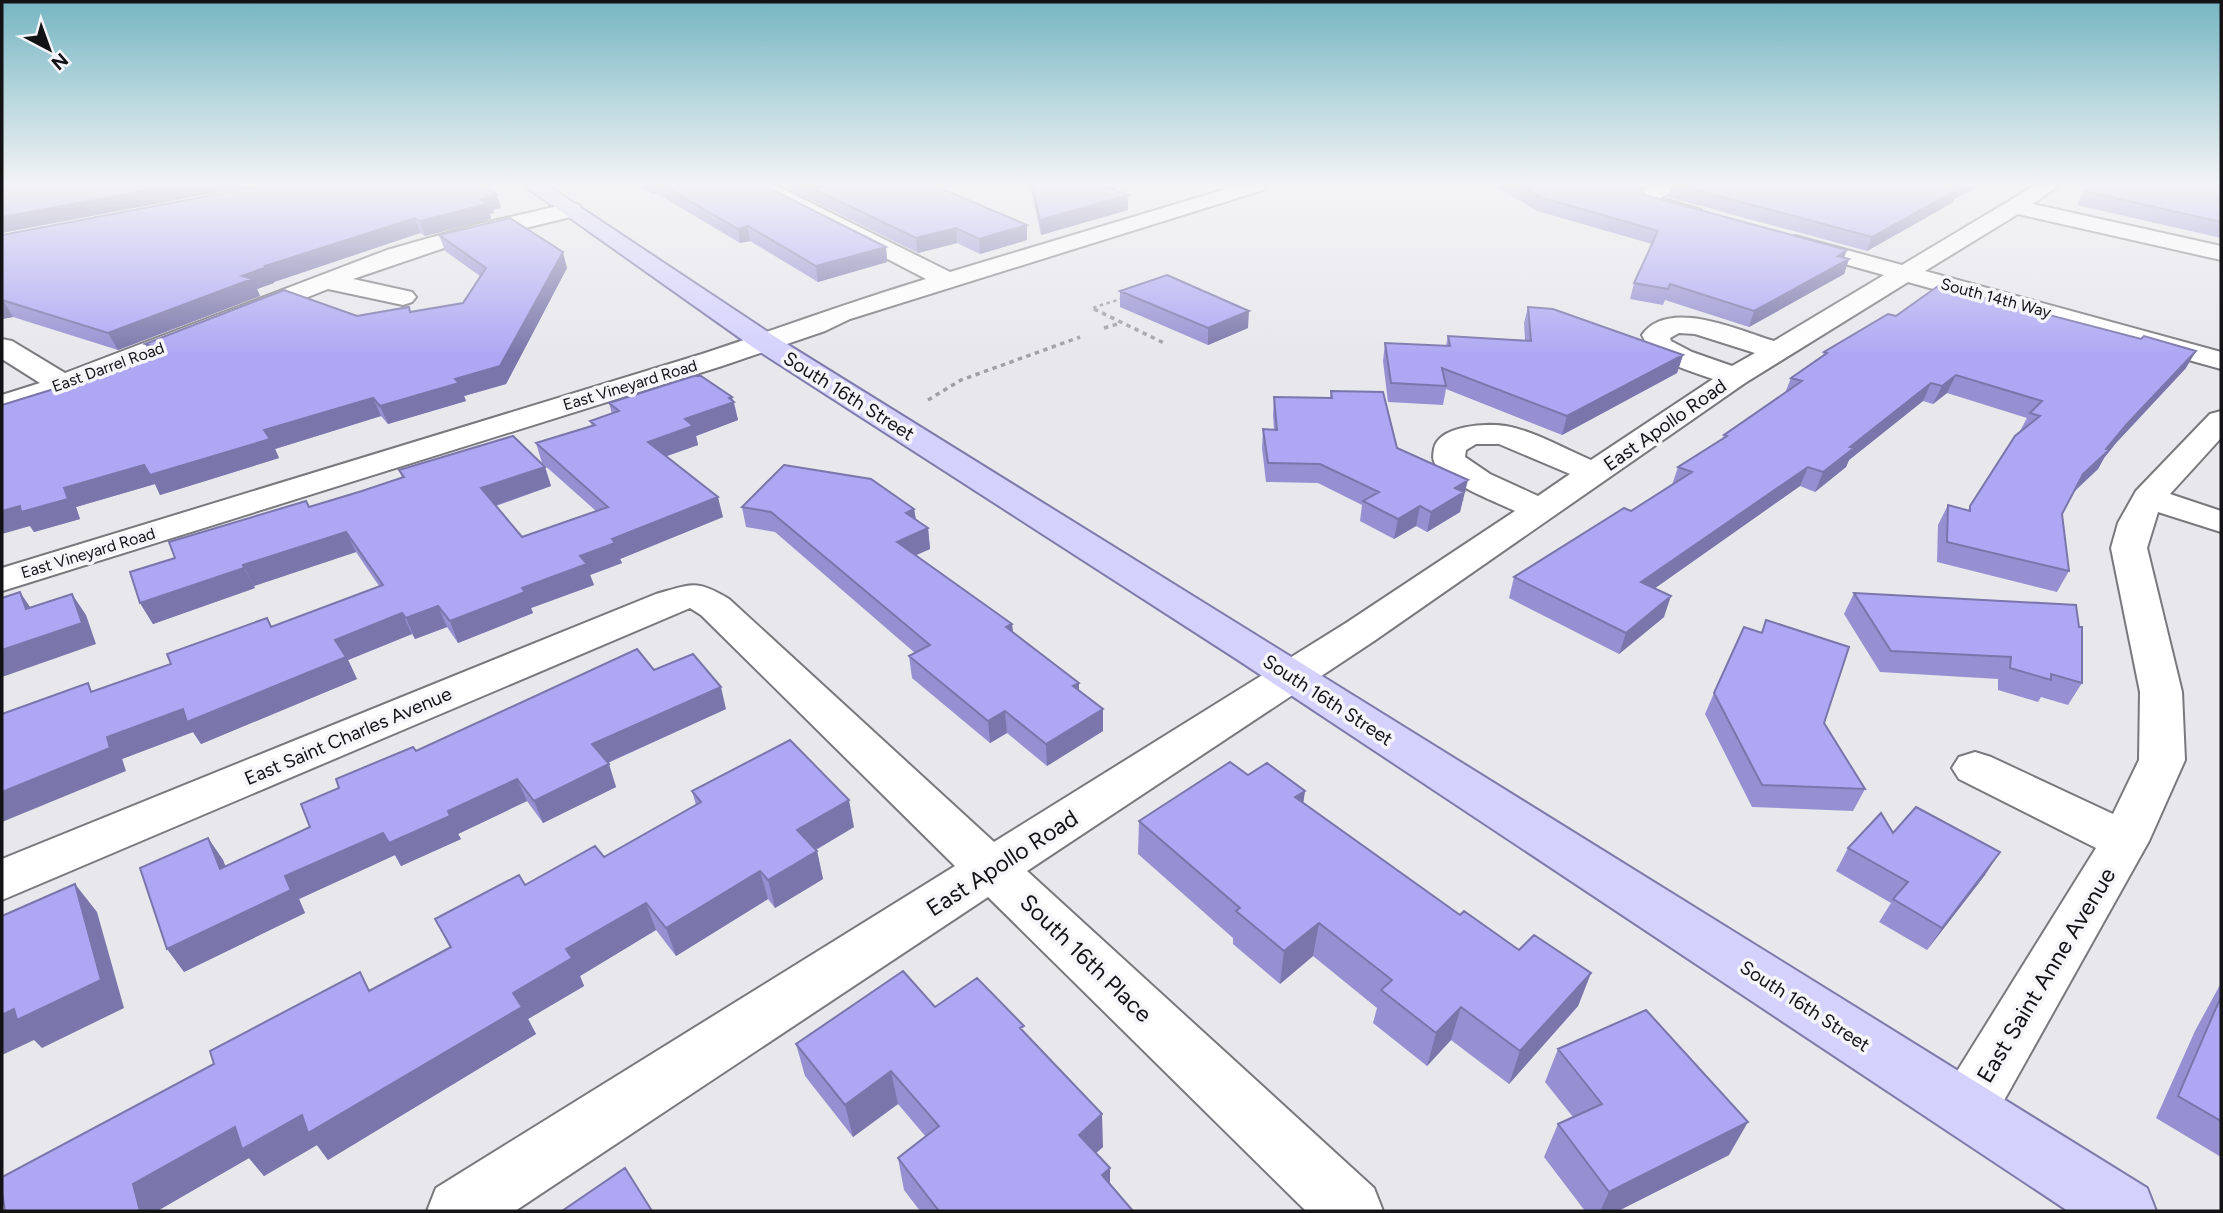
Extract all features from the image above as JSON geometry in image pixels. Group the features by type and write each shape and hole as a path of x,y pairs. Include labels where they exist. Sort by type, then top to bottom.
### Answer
{"main road":[{"name":"South 16th Street","path":"619,243 764,342 2124,1211"}],"street":[{"name":"East Darrel Road","path":"2,404 64,385 327,281 439,243"},
{"path":"873,243 945,279"},
{"name":"East Vineyard Road","path":"2,580 764,342 816,325 841,313 1068,243"},
{"name":"South 14th Way","path":"1794,243 2221,361"},
{"name":"East Apollo Road","path":"459,1211 1292,677 1735,377 1957,243"},
{"path":"2174,243 2221,253"},
{"path":"327,281 403,297"},
{"name":"East Apollo Road","path":"1735,377 1682,358 1660,346 1655,335 1674,325 1698,326 1776,351"},
{"path":"2,347 64,385"},
{"name":"East Saint Anne Avenue","path":"1967,1110 2126,841 2162,760 2161,692 2129,548 2135,523 2148,498 2221,420"},
{"name":"East Apollo Road","path":"1541,510 1478,481 1449,461 1450,446 1470,435 1504,435 1595,474"},
{"path":"2148,498 2221,522"},
{"name":"South 16th Place","path":"695,595 715,607 1351,1211"},
{"name":"East Saint Charles Avenue","path":"2,880 670,602 695,595"},
{"path":"1975,768 2126,841"}],"path":[{"path":"1132,296 1093,308 1166,344"},
{"path":"1104,328 1122,322"},
{"path":"928,400 961,380 1080,337"}],"building":[{"path":"2,243 338,243 265,266 267,267 242,276 252,279 108,333 2,300"},
{"path":"450,243 548,243 563,252 500,366 455,379 459,383 380,406 373,398 264,430 270,439 150,475 144,465 64,488 68,499 21,512 20,506 2,511 2,405 165,350 145,344 284,290 357,316 409,307 410,312 463,303 486,268"},
{"path":"776,243 877,243 886,247 816,266"},
{"path":"1653,243 1820,243 1847,250 1838,256 1849,259 1754,311 1670,284 1668,289 1634,283"},
{"path":"1167,275 1249,311 1208,328 1120,291"},
{"path":"1938,286 2196,351 2127,424 2106,449 2109,450 2083,474 2062,514 2069,571 1947,542 1948,505 1970,511 1970,506 2015,436 2040,416 2030,413 2042,401 1956,375 1942,386 1931,383 1850,447 1854,448 1823,472 1808,467 1641,582 1671,596 1626,633 1514,577 1624,508 1631,511 1692,472 1678,467 1727,436 1724,435 1802,381 1791,378 1827,353 1824,352 1888,314 1896,316"},
{"path":"1528,307 1553,309 1683,355 1567,416 1442,368 1446,386 1391,383 1385,343 1450,346 1448,336 1531,341"},
{"path":"701,376 732,397 729,398 734,402 685,419 693,426 648,442 718,497 612,539 615,543 580,556 587,564 522,588 525,592 450,621 438,606 406,618 402,613 335,640 346,657 187,722 183,709 107,737 110,748 2,792 2,714 88,683 91,692 171,664 167,654 267,618 271,627 383,585 346,532 243,565 244,568 140,603 130,572 175,558 169,542 306,501 309,507 362,491 404,477 399,470 513,436 545,467 481,488 522,537 608,507 536,443 595,425 590,421 619,411 609,403"},
{"path":"1331,391 1383,392 1397,448 1468,480 1455,488 1464,492 1431,512 1420,506 1398,519 1363,501 1379,492 1320,464 1268,463 1263,429 1277,430 1274,397 1332,398"},
{"path":"784,465 871,479 914,509 906,513 928,528 897,542 1012,624 1006,627 1079,683 1073,686 1103,709 1046,744 1005,711 988,721 909,656 930,645 771,512 742,507"},
{"path":"20,592 26,609 72,594 82,623 2,650 2,598"},
{"path":"1854,593 2076,605 2079,627 2082,627 2082,683 2051,674 2051,680 2010,668 2011,657 1891,651"},
{"path":"1766,620 1849,647 1824,723 1865,789 1762,785 1714,693 1744,627 1762,633"},
{"path":"637,649 654,670 693,654 721,687 592,744 609,764 534,801 517,779 448,811 450,816 389,843 383,833 285,876 291,890 167,949 140,868 208,838 220,869 310,827 301,804 339,788 336,779 413,747 416,751"},
{"path":"790,740 849,800 797,830 817,851 768,880 760,871 666,928 646,903 566,949 572,958 513,993 522,1007 308,1133 302,1115 242,1149 235,1127 133,1184 140,1211 5,1211 2,1177 214,1064 210,1051 360,972 369,991 451,947 435,919 519,875 525,885 595,846 604,857 701,802 692,791"},
{"path":"1230,762 1248,775 1267,763 1305,791 1295,797 1460,915 1464,911 1519,950 1534,935 1591,973 1520,1051 1461,1007 1436,1033 1381,990 1392,980 1319,923 1284,951 1236,911 1240,908 1139,821"},
{"path":"1916,807 2000,852 1942,928 1893,899 1908,882 1848,848 1881,813 1893,833"},
{"path":"75,884 101,980 17,1020 14,1009 2,1015 2,916"},
{"path":"903,971 935,1007 977,978 1024,1026 1020,1028 1102,1114 1079,1135 1110,1168 1102,1175 1133,1211 939,1211 898,1158 939,1126 891,1071 845,1105 796,1044"},
{"path":"2221,998 2221,1121 2178,1096"},
{"path":"1646,1010 1748,1122 1609,1192 1558,1124 1602,1104 1558,1049"},
{"path":"625,1168 652,1211 562,1211"}]}
